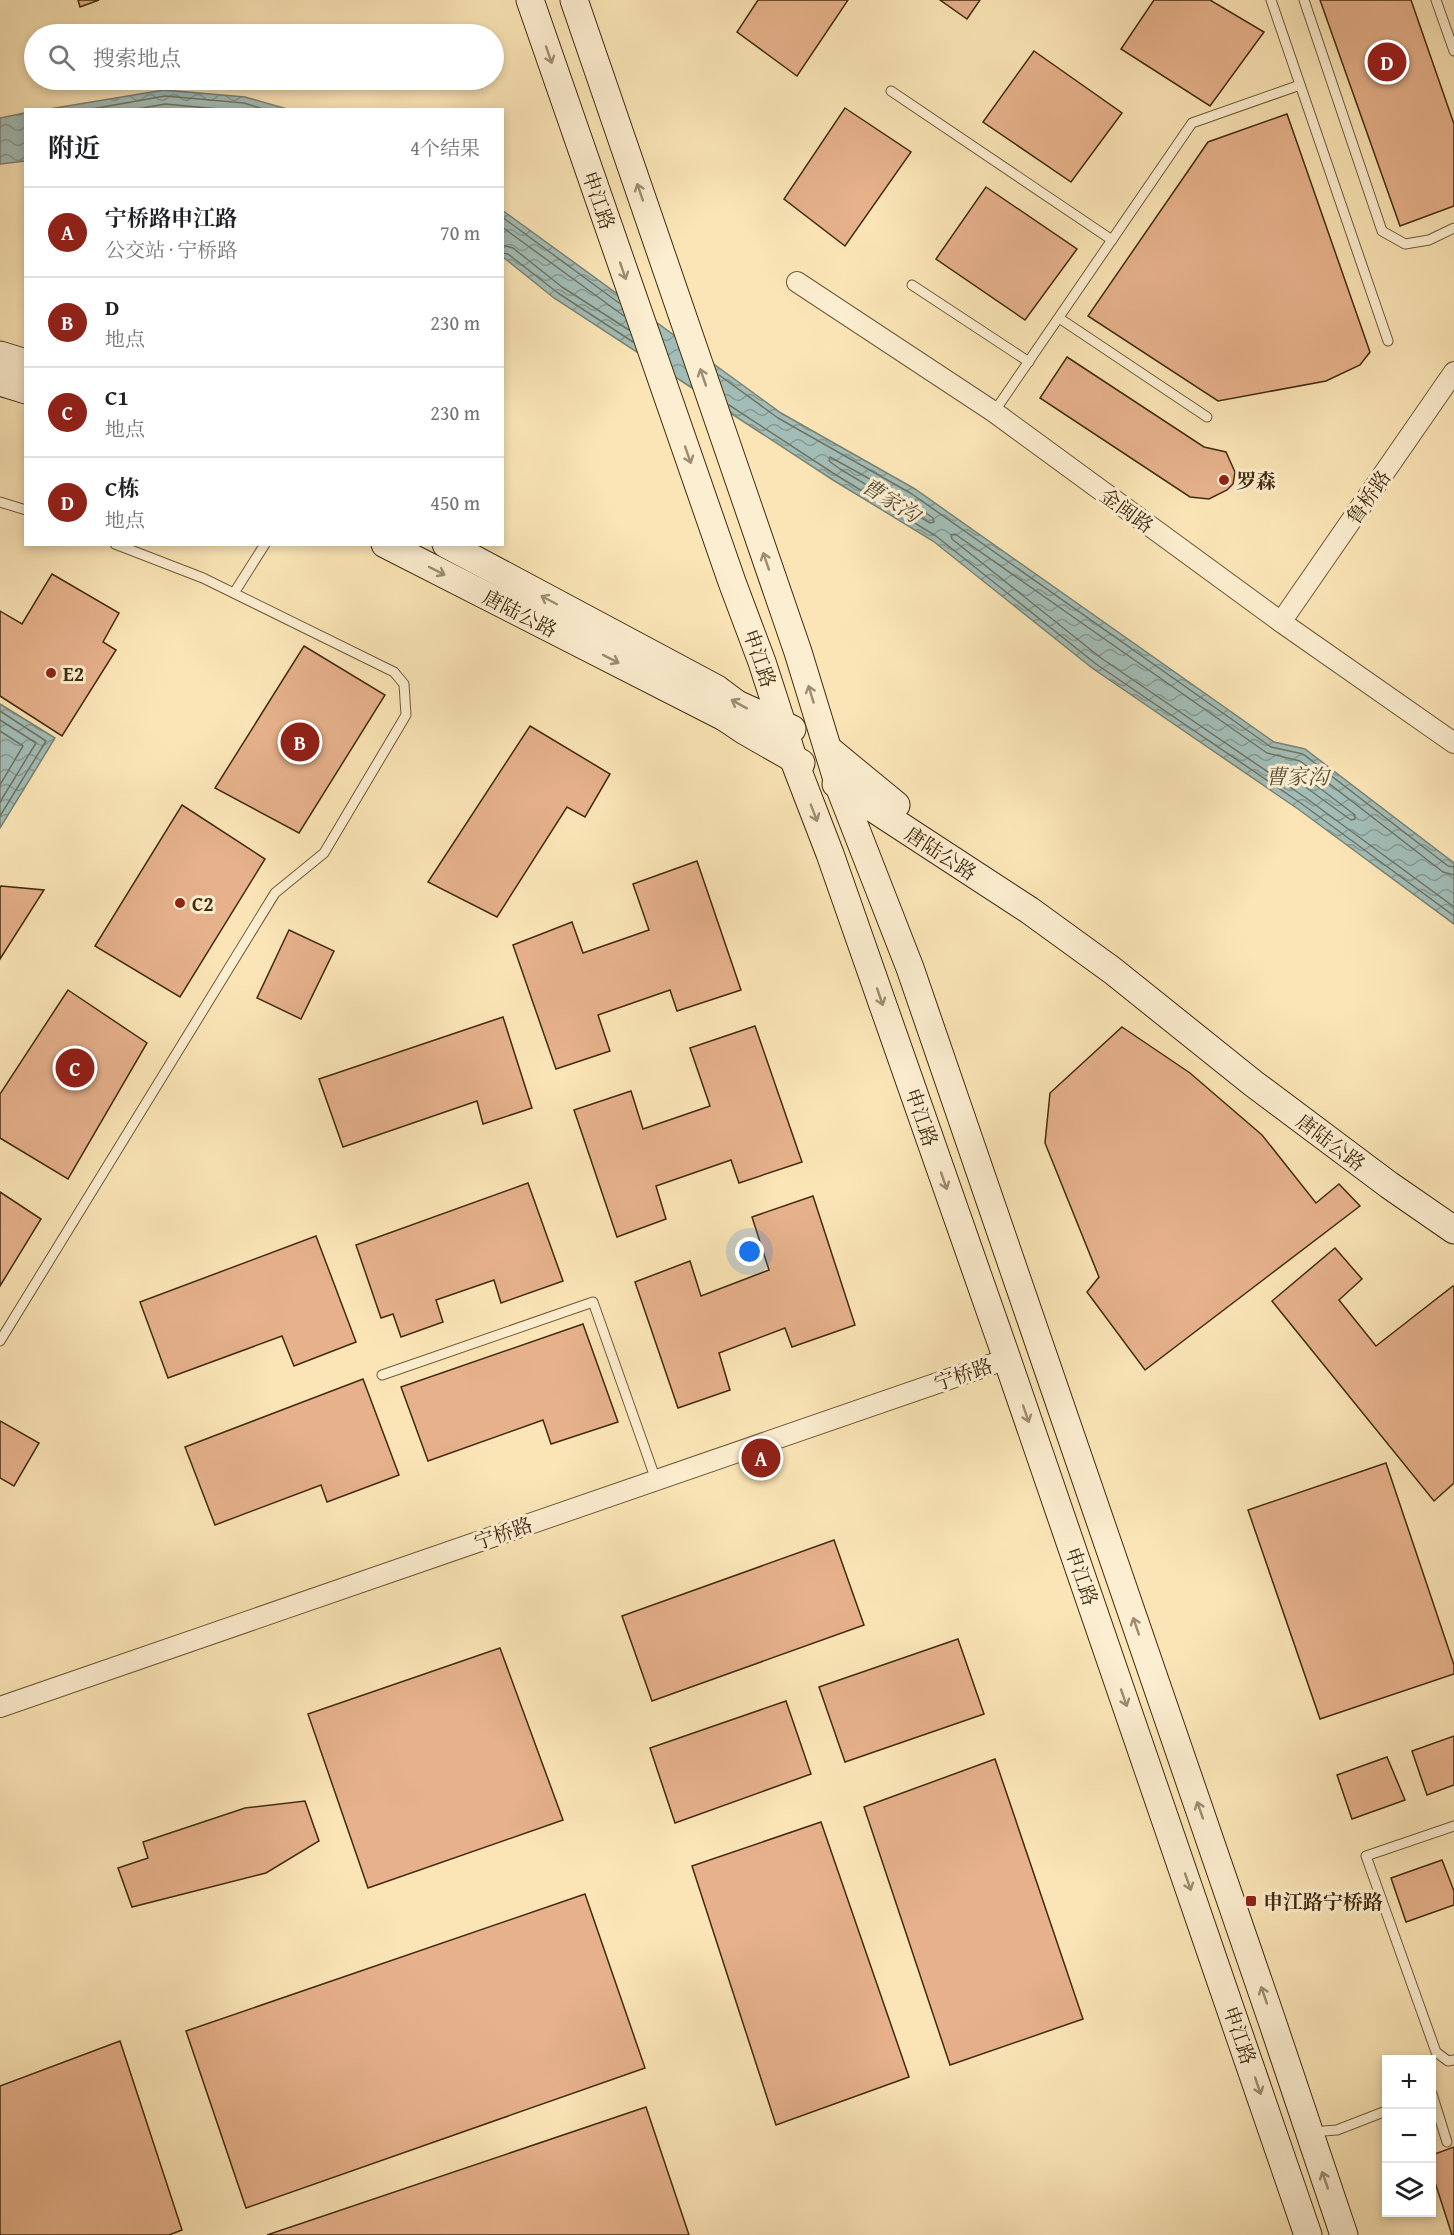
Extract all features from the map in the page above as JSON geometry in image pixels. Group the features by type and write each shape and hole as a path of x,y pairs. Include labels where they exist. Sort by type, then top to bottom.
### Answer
{"main road":[{"name":"申江路","path":"530,0 732,582 1007,1359 1308,2235"},
{"name":"申江路","path":"574,0 785,617 839,786 910,968 1272,2018 1344,2235"},
{"path":"0,355 24,362"},
{"path":"0,382 24,389"},
{"name":"唐陆公路","path":"389,546 724,717 839,786 1029,910 1113,971 1254,1084 1389,1185 1454,1230"},
{"name":"唐陆公路","path":"450,546 717,689 737,704 782,724 828,750 920,824 1107,948 1330,1122 1454,1211"}],"street":[{"name":"金闽路","path":"797,282 994,412 1281,622 1454,743"},
{"name":"鲁桥路","path":"1281,622 1454,372"},
{"name":"宁桥路","path":"0,1707 1007,1359"}],"lane":[{"path":"1271,0 1388,340"},
{"path":"1304,0 1382,231 1405,244 1429,240 1454,228"},
{"path":"1436,0 1454,51"},
{"path":"994,412 1192,123 1300,85"},
{"path":"891,91 1112,240"},
{"path":"912,285 1029,362"},
{"path":"1059,318 1207,417"},
{"path":"0,502 24,509"},
{"path":"0,1341 275,893 324,853 406,715 404,684 394,672 203,578 120,546"},
{"path":"234,593 264,546"},
{"path":"382,1375 592,1302 656,1480"},
{"path":"1454,1826 1366,1856 1436,2052 1448,2061 1454,2060"},
{"path":"1436,2109 1447,2142"},
{"path":"1309,2132 1337,2130 1382,2113"}],"water":[{"path":"164,90 245,97 284,108 55,108"},
{"path":"24,113 24,161 0,164 0,118"},
{"name":"曹家沟","path":"504,211 781,413 915,489 1274,742 1305,749 1454,863 1454,924 1298,809 1092,668 933,541 833,480 554,298 504,258"},
{"path":"0,704 55,738 0,828"}],"building":[{"path":"78,0 99,0 80,7"},
{"path":"758,0 848,0 797,76 737,32"},
{"path":"940,0 980,0 967,19"},
{"path":"1154,0 1210,0 1264,32 1210,106 1121,49"},
{"path":"1320,0 1411,0 1454,124 1454,206 1400,226"},
{"path":"1034,51 1122,113 1071,182 983,122"},
{"path":"845,108 911,152 845,246 784,199"},
{"path":"1287,114 1370,352 1360,365 1326,381 1218,401 1088,316 1208,142"},
{"path":"986,187 1077,249 1025,320 936,259"},
{"path":"1067,357 1204,447 1226,452 1235,472 1233,484 1227,490 1209,499 1190,497 1040,398"},
{"name":"E2","path":"52,574 119,613 103,642 116,650 62,736 0,696 0,611 22,624"},
{"path":"304,646 385,695 299,833 215,788"},
{"path":"530,726 610,774 585,817 567,807 497,917 428,882"},
{"name":"C2","path":"182,805 265,859 180,997 95,946"},
{"path":"697,861 741,990 677,1011 670,990 598,1015 610,1051 556,1069 513,945 572,922 583,953 649,930 633,884"},
{"path":"1,886 44,890 0,959 0,888"},
{"path":"289,930 334,951 301,1019 257,998"},
{"path":"68,990 147,1043 68,1179 0,1138 0,1094"},
{"path":"503,1017 532,1108 483,1124 477,1101 343,1147 319,1079"},
{"path":"755,1026 802,1162 739,1183 731,1160 656,1186 666,1219 617,1237 574,1110 631,1091 643,1129 710,1106 690,1048"},
{"path":"1122,1027 1190,1073 1262,1135 1316,1203 1339,1184 1360,1206 1145,1370 1087,1292 1099,1277 1045,1143 1050,1093"},
{"path":"528,1183 563,1281 501,1303 494,1280 436,1300 443,1322 401,1337 393,1314 381,1318 356,1245"},
{"path":"0,1192 41,1219 0,1286"},
{"path":"813,1196 855,1325 792,1347 785,1328 719,1353 730,1390 678,1408 635,1282 690,1261 701,1296 769,1270 752,1217"},
{"path":"316,1236 356,1342 294,1366 282,1336 168,1378 140,1302"},
{"path":"1335,1248 1362,1279 1339,1300 1376,1346 1454,1287 1454,1483 1434,1501 1272,1301"},
{"path":"583,1324 618,1422 551,1444 543,1420 428,1461 401,1387"},
{"path":"363,1379 399,1475 327,1502 321,1485 215,1525 185,1447"},
{"path":"0,1421 39,1443 14,1486 0,1478"},
{"path":"1386,1463 1454,1665 1454,1674 1320,1719 1248,1510"},
{"path":"834,1540 864,1625 652,1701 622,1616"},
{"path":"958,1639 984,1714 845,1762 819,1687"},
{"path":"500,1648 563,1820 368,1888 308,1714"},
{"path":"786,1701 811,1774 675,1823 650,1748"},
{"path":"1454,1736 1454,1785 1427,1795 1412,1751"},
{"path":"1387,1757 1405,1800 1352,1819 1337,1775"},
{"path":"995,1759 1083,2019 950,2065 864,1807"},
{"path":"305,1801 319,1841 266,1873 132,1907 118,1868 148,1858 143,1842 245,1808"},
{"path":"821,1822 909,2077 776,2125 692,1866"},
{"path":"1442,1860 1454,1891 1454,1905 1406,1922 1391,1878"},
{"path":"585,1894 645,2068 246,2208 186,2031"},
{"path":"120,2041 182,2230 169,2235 0,2235 0,2086"},
{"path":"646,2107 689,2235 267,2235"},
{"path":"1454,2147 1454,2235 1452,2235 1436,2185 1436,2154"}],"place":[{"name":"C栋","path":"1387,62"},
{"name":"罗森","path":"1224,480"},
{"name":"E2","path":"51,673"},
{"name":"D","path":"300,742"},
{"name":"C2","path":"180,903"},
{"name":"C1","path":"75,1068"},
{"name":"宁桥路申江路","path":"761,1458"},
{"name":"申江路宁桥路","path":"1251,1901"}]}
